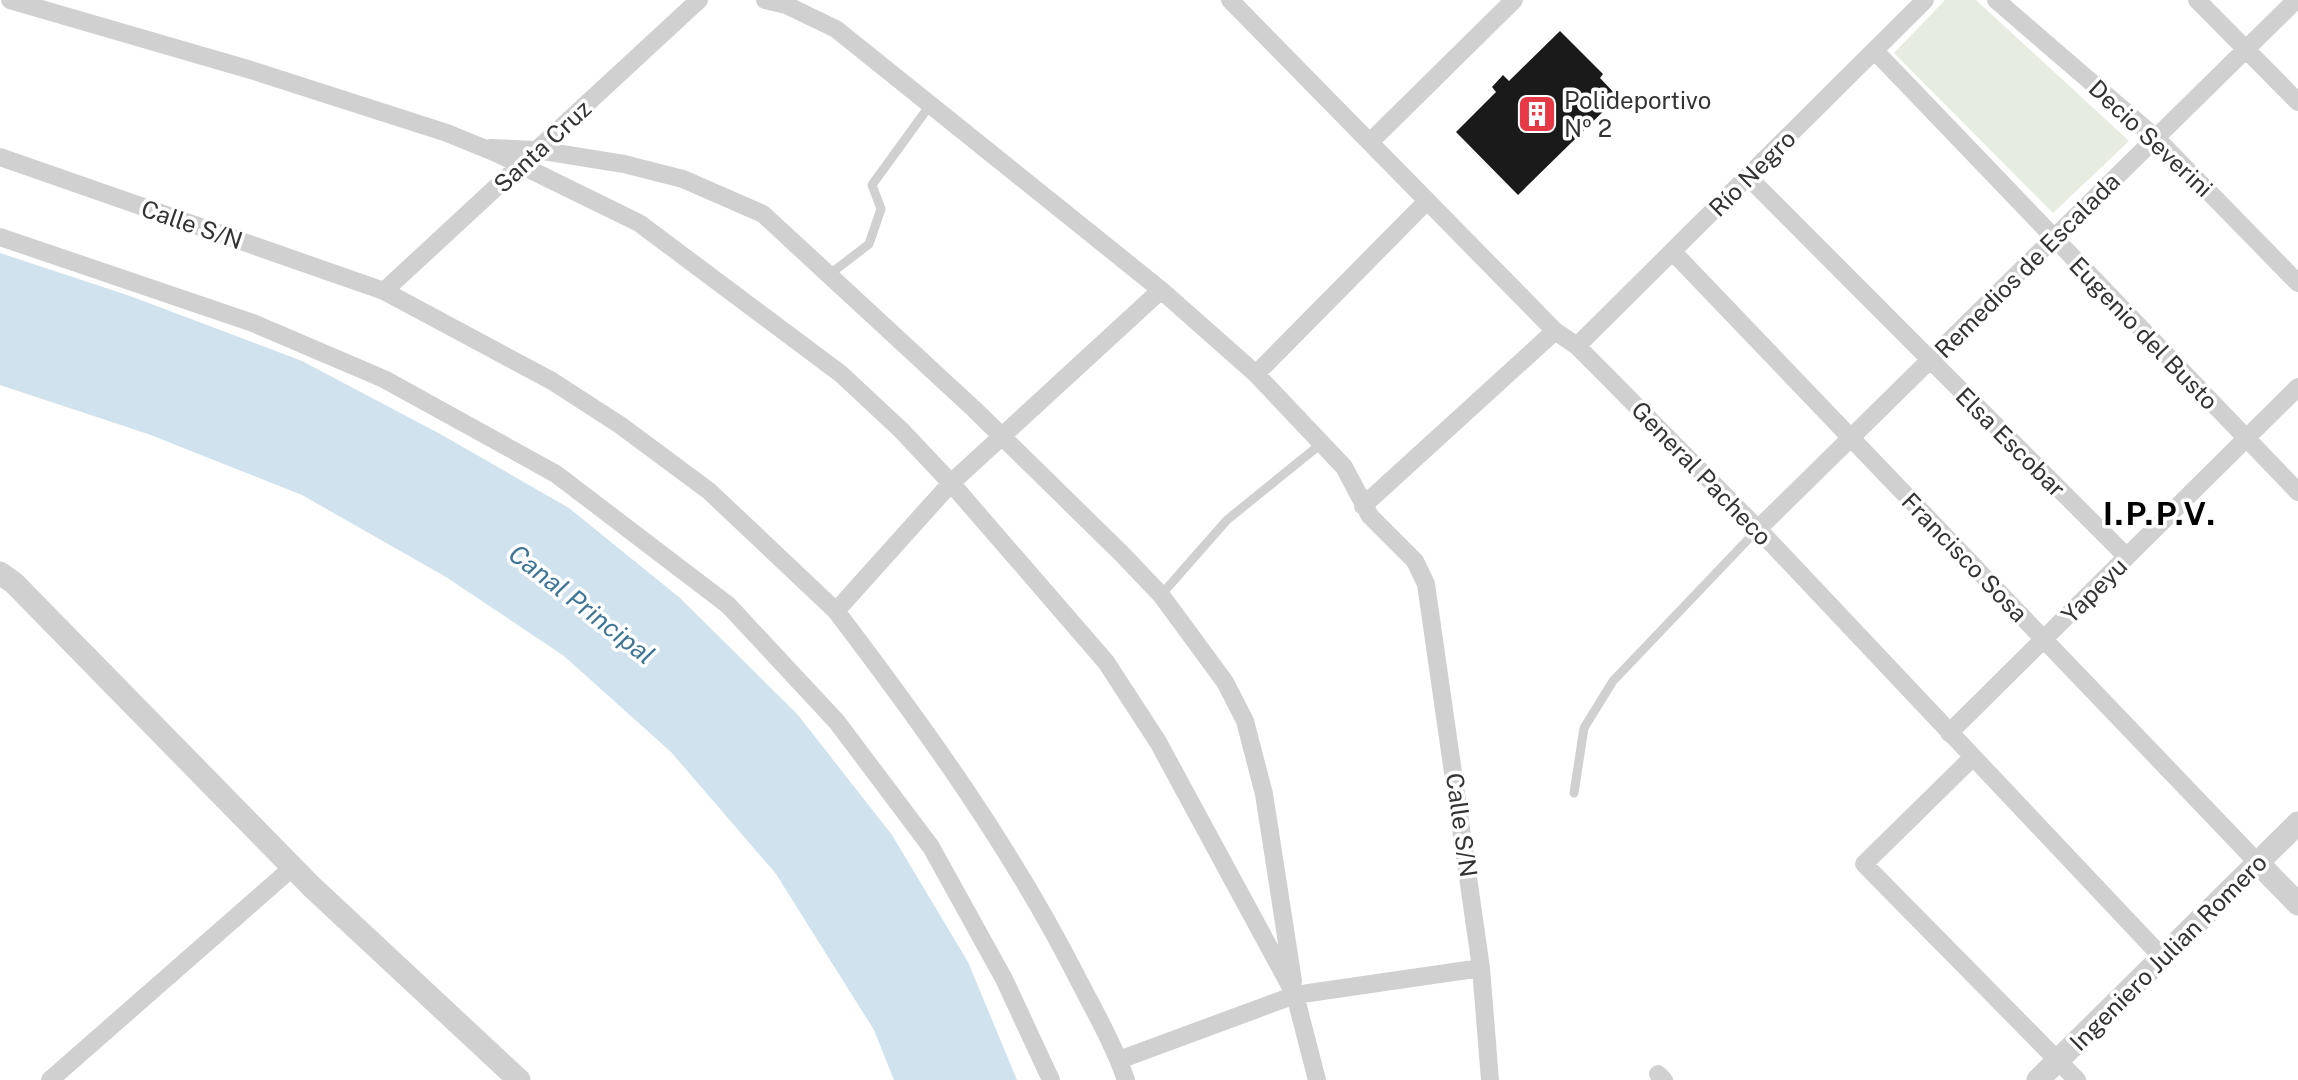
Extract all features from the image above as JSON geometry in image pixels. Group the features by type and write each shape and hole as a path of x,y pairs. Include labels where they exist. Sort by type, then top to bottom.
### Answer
{"street":[{"path":"9,0 251,71 447,133 481,147 639,223 841,374 901,430 951,483 1106,662 1158,742 1295,995"},
{"name":"Santa Cruz","path":"384,291 699,0"},
{"path":"765,0 786,5 836,29 1161,290 1256,374 1323,443 1344,467 1363,506 1555,331"},
{"name":"General Pacheco","path":"1230,0 1426,202 1555,331 1577,346 1758,529 2164,958"},
{"path":"1370,142 1514,0"},
{"name":"Río Negro","path":"1577,346 1925,0"},
{"name":"Decio Severini","path":"1996,0 2156,138 2298,283"},
{"path":"2197,0 2298,102"},
{"name":"Remedios de Escalada","path":"1758,529 2296,0"},
{"name":"Eugenio del Busto","path":"1875,51 2298,492"},
{"path":"481,147 537,150 672,176 732,199 763,215 830,274 1001,435 1161,595 1225,682 1245,721 1264,794 1295,995 1317,1080"},
{"name":"Calle S/N","path":"0,157 384,291 552,381 620,425 709,491 836,611 937,744 1007,852 1064,952 1119,1060 1126,1080"},
{"name":"Elsa Escobar","path":"1748,177 2127,557"},
{"path":"1256,374 1426,202"},
{"path":"0,237 253,323 384,379 556,474 728,605 837,722 930,847 1004,979 1051,1080"},
{"name":"Francisco Sosa","path":"1673,252 2258,863"},
{"path":"836,611 951,483 1161,290"},
{"name":"Yapeyu","path":"1949,733 2298,387"},
{"name":"Calle S/N","path":"1363,506 1422,572 1481,968 1490,1080"},
{"path":"0,573 14,583 293,867 519,1080"},
{"path":"1972,758 1864,864 2077,1080"},
{"name":"Ingeniero Julian Romero","path":"2038,1080 2298,823"},
{"path":"2258,863 2298,904"},
{"path":"50,1080 293,867"},
{"path":"1119,1060 1295,995 1481,968"}],"lane":[{"path":"830,274 869,244 881,209 872,185 930,105"},
{"path":"1161,595 1227,520 1323,443"},
{"path":"1574,793 1584,728 1613,681 1758,529"}],"shaded area":[{"path":"1945,0 1976,0 2129,141 2053,213 1894,53"}],"water":[{"name":"Canal Principal","path":"0,253 130,296 302,361 442,435 569,508 680,598 798,715 892,835 968,962 1017,1080 894,1080 874,1030 776,874 671,752 564,656 446,577 302,495 148,434 0,385"}],"building":[{"name":"Polideportivo Nº 2","path":"1560,31 1603,74 1600,78 1618,97 1518,195 1456,132 1496,92 1492,87 1503,75 1509,81"}],"place":[{"name":"Polideportivo Nº 2","path":"1537,114"}],"district":[{"name":"I.P.P.V.","path":"2160,513"}]}
